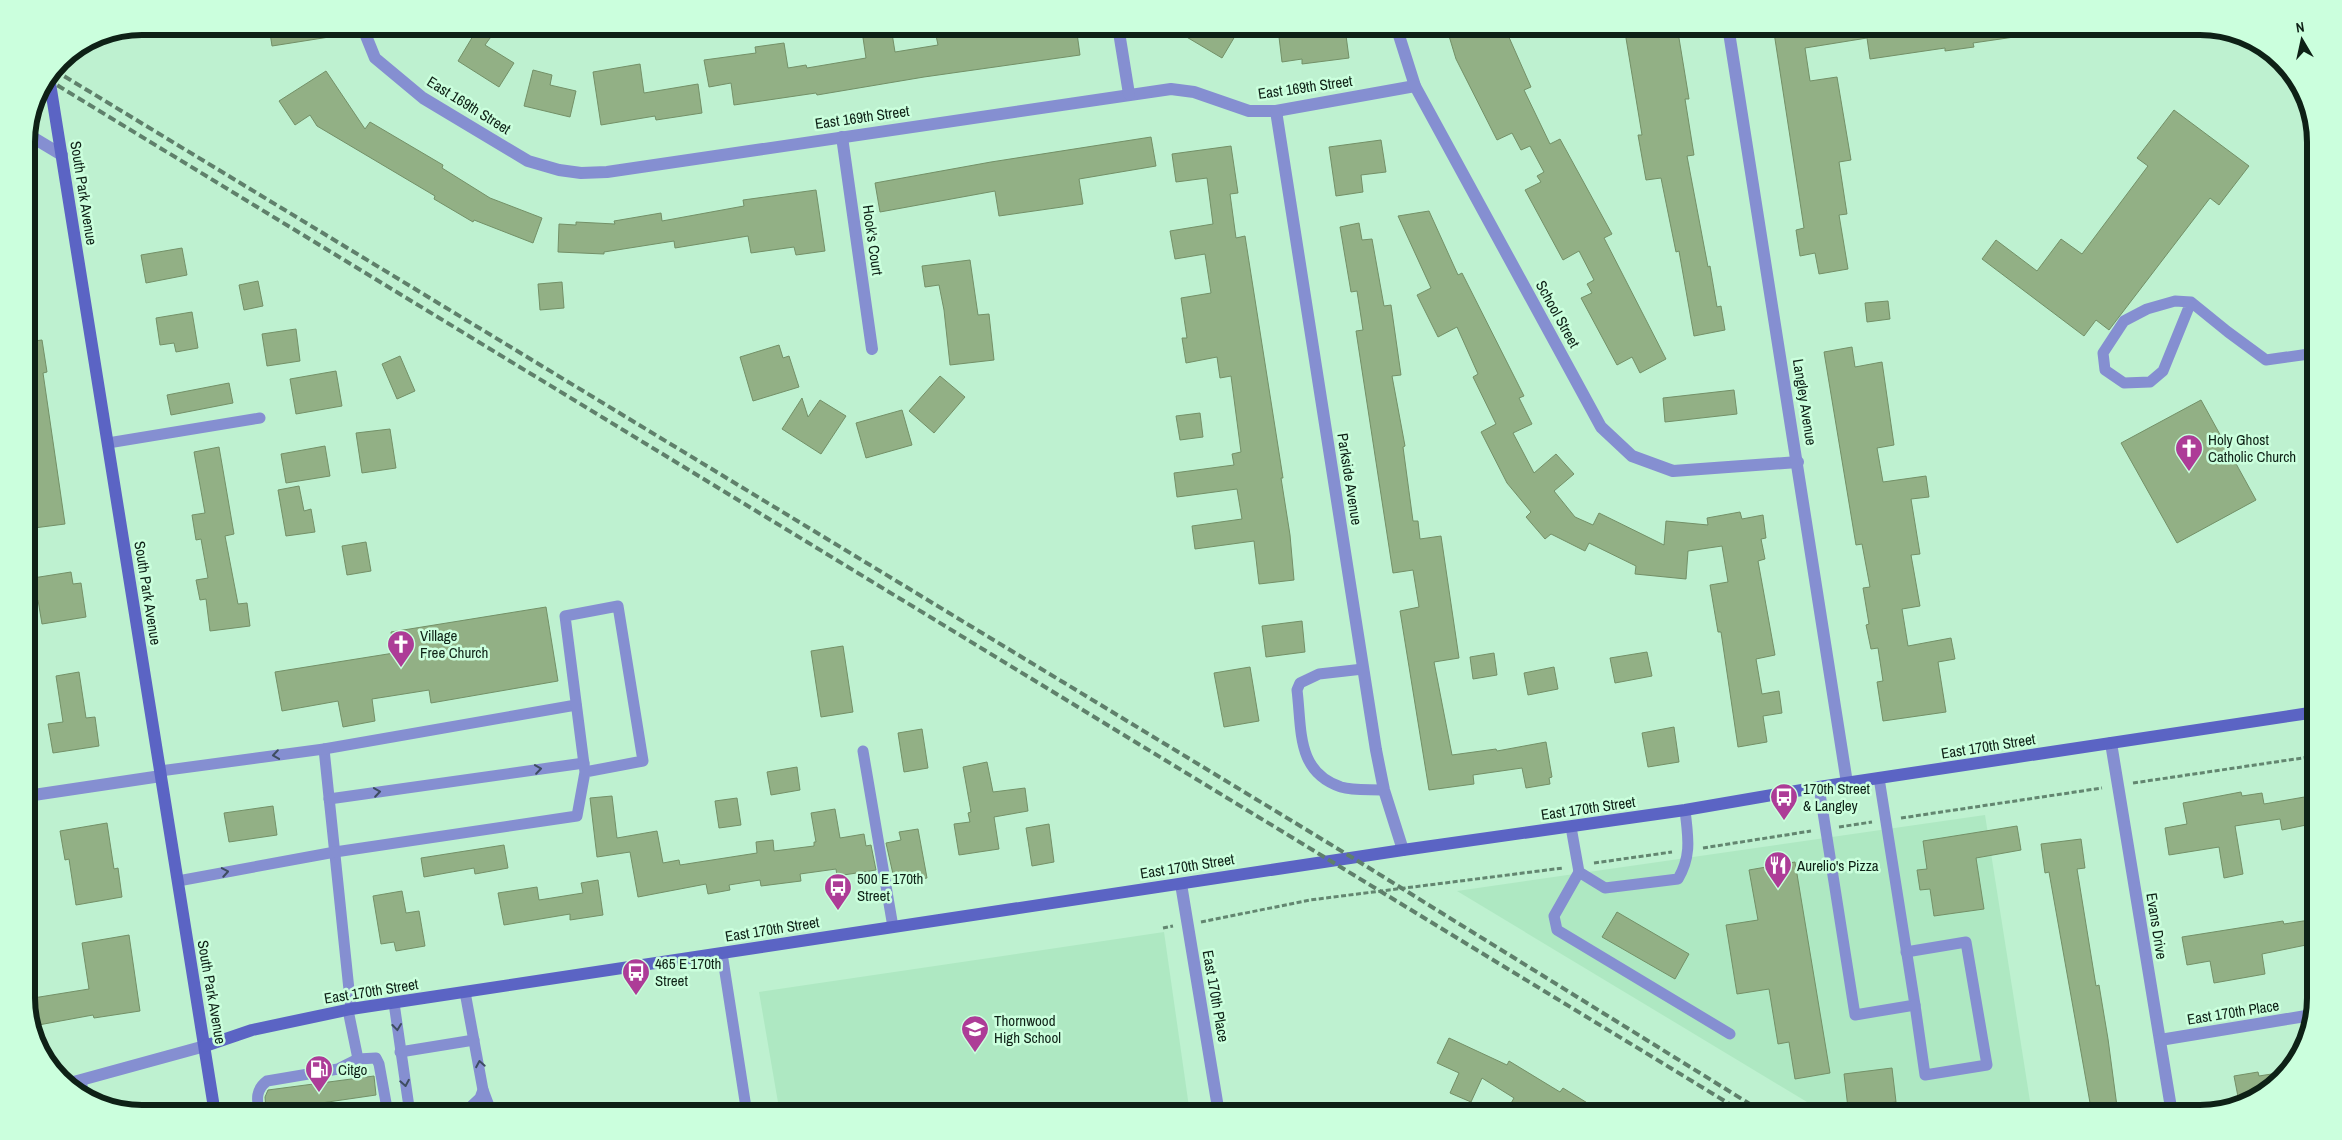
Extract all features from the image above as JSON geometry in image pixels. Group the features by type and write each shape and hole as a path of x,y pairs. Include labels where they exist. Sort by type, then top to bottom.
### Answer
{"street":[{"name":"East 169th Street","path":"366,35 375,58 423,98 528,160 558,170 581,173 607,172 1171,89 1194,92 1248,111 1276,111 1415,86"},
{"path":"1119,35 1129,94"},
{"name":"School Street","path":"1399,35 1415,86 1601,427 1632,456 1674,471 1798,462"},
{"name":"Langley Avenue","path":"1729,35 1847,783"},
{"name":"South Park Avenue","path":"50,86 214,1105"},
{"name":"Parkside Avenue","path":"1276,111 1363,668 1384,790 1403,850"},
{"name":"Hook's Court","path":"842,137 872,348"},
{"path":"35,139 62,155"},
{"name":"East 170th Street","path":"76,1082 205,1046 252,1030 349,1009 1403,850 1685,810 1819,787 2307,713"},
{"name":"Evans Drive","path":"2110,743 2171,1105"},
{"path":"35,794 161,773"},
{"name":"East 170th Place","path":"1181,884 1218,1105"},
{"name":"East 170th Place","path":"2160,1040 2305,1016"}],"lane":[{"path":"2191,302 2164,371 2150,382 2124,383 2105,370 2103,353 2124,321 2147,309 2175,301 2191,302 2266,360 2307,354"},
{"path":"108,444 260,418"},
{"path":"178,881 335,852 577,816 584,768 564,616 618,606 643,761 584,768 329,799"},
{"path":"1363,668 1319,674 1300,683 1297,690 1305,758 1311,768 1322,778 1342,788 1384,790"},
{"path":"161,773 324,749 576,705"},
{"path":"324,749 349,1009 358,1060"},
{"path":"863,751 893,927"},
{"path":"1879,778 1885,820 1925,1074 1986,1065 1966,942 1906,952"},
{"path":"1819,787 1855,1015 1914,1004"},
{"path":"1578,869 1606,888 1678,879 1684,870 1689,850 1685,810"},
{"path":"1571,827 1578,869 1554,916 1557,930 1730,1034"},
{"path":"722,953 746,1105"},
{"path":"465,992 484,1090 489,1105"},
{"path":"394,1002 409,1105"},
{"path":"400,1052 474,1040"},
{"path":"258,1105 257,1094 260,1086 267,1081 338,1069 358,1060 376,1058 379,1064 386,1105"},
{"path":"473,1105 480,1098 484,1090"}],"path":[{"path":"2140,782 2307,757"},
{"path":"1216,920 1310,900 1578,869 1825,829 2093,790"}],"shaded area":[{"path":"1985,815 2031,1105 1812,1105 1457,891"},
{"name":"Thornwood High School","path":"1164,932 1189,1105 778,1105 759,992"}],"building":[{"path":"270,35 342,35 272,46"},
{"path":"474,35 492,35 485,45 514,63 499,87 458,61"},
{"path":"863,35 892,35 895,52 938,45 936,35 1077,35 1080,55 924,77 817,95 816,93 734,105 731,83 709,87 704,60 756,53 755,47 784,43 788,68 806,65 807,68 866,58"},
{"path":"1183,35 1236,35 1222,58"},
{"path":"1294,35 1346,35 1349,58 1302,64 1302,59 1282,62 1279,37"},
{"path":"1449,35 1508,35 1531,87 1524,90 1550,144 1560,139 1612,234 1604,238 1666,359 1640,373 1632,357 1617,365 1581,298 1592,293 1587,284 1594,280 1579,251 1563,260 1525,190 1541,182 1537,176 1544,172 1530,146 1521,150 1512,133 1497,140 1456,59"},
{"path":"1625,35 1678,35 1689,99 1685,99 1694,155 1687,156 1708,267 1710,266 1717,307 1721,306 1725,330 1694,336 1679,251 1676,252 1661,178 1646,180 1638,135 1642,135"},
{"path":"1774,35 2021,35 1973,43 1974,47 1945,51 1945,48 1870,59 1867,38 1805,48 1810,81 1837,77 1851,160 1839,162 1847,214 1839,215 1848,269 1819,274 1815,253 1800,256 1796,230 1804,228"},
{"path":"640,64 644,93 698,84 702,113 656,120 655,116 601,125 593,72"},
{"path":"533,70 552,75 550,85 576,91 570,117 524,106"},
{"path":"326,71 365,129 370,122 443,165 442,168 490,198 542,218 533,243 474,220 473,222 434,199 435,196 317,126 310,115 295,125 279,101"},
{"path":"2174,110 2249,166 2219,205 2210,198 2109,330 2096,320 2084,336 1982,259 1996,240 2037,271 2061,239 2082,254 2148,166 2137,158"},
{"path":"1151,137 1156,166 1079,179 1083,204 999,216 995,191 880,212 875,183 991,162"},
{"path":"1381,140 1386,172 1361,175 1363,192 1336,196 1329,147"},
{"path":"1231,146 1238,193 1230,194 1236,238 1245,236 1283,478 1281,478 1290,535 1294,580 1259,584 1254,541 1195,549 1192,526 1242,519 1237,489 1177,497 1174,473 1234,465 1232,454 1241,452 1231,376 1220,378 1217,357 1186,363 1182,338 1187,338 1181,298 1211,293 1205,254 1175,259 1170,231 1213,224 1207,178 1176,182 1172,154"},
{"path":"816,190 825,251 796,255 794,247 751,253 748,236 675,248 674,241 604,252 604,254 558,252 559,224 576,225 576,222 615,224 614,221 661,213 662,221 744,206 743,200"},
{"path":"1429,211 1458,275 1462,273 1524,396 1519,398 1532,424 1513,433 1534,473 1556,454 1574,474 1554,491 1575,517 1593,525 1599,513 1664,545 1666,521 1708,525 1707,518 1740,512 1742,519 1763,515 1766,538 1761,539 1765,559 1758,561 1775,655 1756,659 1762,694 1779,691 1782,713 1763,716 1767,742 1738,747 1721,632 1718,632 1710,585 1728,582 1722,546 1688,551 1686,579 1635,574 1636,566 1589,543 1585,551 1551,534 1545,539 1526,517 1531,512 1507,483 1481,432 1496,424 1473,377 1478,374 1457,327 1438,337 1417,295 1431,288 1398,216"},
{"path":"1359,223 1362,240 1372,239 1384,306 1391,305 1401,375 1392,376 1405,446 1403,447 1413,521 1418,521 1420,539 1441,536 1459,658 1434,662 1452,755 1496,749 1497,751 1546,742 1552,777 1549,778 1550,784 1526,788 1522,768 1473,775 1474,784 1429,790 1400,611 1419,607 1413,570 1393,573 1356,331 1363,330 1357,291 1351,292 1340,227"},
{"path":"182,248 187,275 146,283 141,255"},
{"path":"970,260 978,315 989,314 994,360 950,365 944,310 939,285 925,287 922,266"},
{"path":"258,281 263,306 244,310 239,285"},
{"path":"562,282 564,308 540,310 538,284"},
{"path":"1888,301 1890,319 1867,322 1865,303"},
{"path":"192,312 198,348 176,352 174,343 160,345 156,318"},
{"path":"296,329 300,361 267,366 262,334"},
{"path":"42,340 47,372 43,373 65,524 35,528 35,500 35,341"},
{"path":"779,345 783,358 789,356 799,387 753,401 740,357"},
{"path":"1852,347 1855,367 1882,362 1894,445 1877,448 1883,482 1926,476 1929,497 1911,499 1920,554 1911,555 1920,606 1902,609 1908,646 1951,638 1955,659 1938,662 1946,712 1883,721 1877,682 1883,681 1878,648 1871,649 1866,625 1869,624 1863,588 1870,587 1862,544 1856,545 1824,352"},
{"path":"400,356 415,391 397,399 382,364"},
{"path":"336,371 342,406 296,414 290,379"},
{"path":"940,376 965,397 934,433 909,411"},
{"path":"229,383 233,403 171,415 167,395"},
{"path":"1734,390 1737,414 1665,422 1663,398"},
{"path":"802,398 808,417 820,400 846,416 821,454 782,429"},
{"name":"Holy Ghost Catholic Church","path":"2201,400 2256,500 2177,543 2121,443"},
{"path":"902,410 912,445 866,458 856,423"},
{"path":"1200,413 1203,437 1180,440 1176,416"},
{"path":"390,429 396,468 362,473 356,433"},
{"path":"325,446 330,476 286,483 281,454"},
{"path":"219,447 234,534 225,536 238,604 247,603 250,626 210,631 206,599 200,600 196,580 208,578 201,539 196,540 192,515 205,513 194,452"},
{"path":"299,486 304,511 311,509 315,532 286,536 278,490"},
{"path":"366,542 371,571 347,575 342,546"},
{"path":"71,572 73,584 81,583 86,617 42,624 38,600 35,600 35,578"},
{"name":"Village Free Church","path":"546,607 558,681 431,703 429,690 372,699 375,721 343,727 338,701 282,711 275,672 394,653 391,632"},
{"path":"1302,621 1305,652 1266,657 1262,626"},
{"path":"843,646 853,712 821,717 811,651"},
{"path":"1647,652 1652,676 1615,683 1610,658"},
{"path":"1494,653 1497,675 1473,679 1470,657"},
{"path":"1250,667 1259,721 1224,727 1214,673"},
{"path":"1554,667 1558,689 1528,695 1524,673"},
{"path":"79,672 86,718 95,717 99,746 53,753 48,724 63,722 56,676"},
{"path":"1674,727 1679,762 1648,767 1642,733"},
{"path":"922,729 928,768 904,772 898,733"},
{"path":"987,762 993,792 1025,788 1028,811 994,817 999,849 959,855 954,824 970,822 968,813 971,812 963,767"},
{"path":"797,767 800,790 771,795 767,772"},
{"path":"2241,792 2242,796 2262,793 2264,804 2307,797 2307,825 2282,830 2280,819 2235,826 2243,874 2224,878 2219,847 2169,855 2165,828 2187,824 2183,803"},
{"path":"612,796 617,838 657,831 663,863 679,860 680,865 757,853 756,842 773,840 774,851 814,846 814,842 816,842 811,813 835,809 840,838 864,834 866,846 871,845 876,870 837,876 836,869 800,874 801,881 761,886 760,880 729,885 730,890 708,894 706,884 638,897 630,852 597,857 590,798"},
{"path":"737,798 741,825 719,828 715,801"},
{"path":"273,806 277,835 229,842 224,813"},
{"path":"107,823 114,869 118,868 122,897 76,905 69,859 65,860 60,831"},
{"path":"1049,824 1054,862 1032,866 1026,828"},
{"path":"2017,826 2021,850 1976,858 1984,909 1934,916 1930,889 1920,890 1917,870 1927,869 1923,841"},
{"path":"918,829 927,878 895,883 886,843 901,840 899,832"},
{"path":"2081,839 2085,868 2077,869 2096,986 2099,985 2117,1105 2090,1105 2049,872 2045,873 2041,844"},
{"path":"504,845 508,868 475,874 474,868 424,877 421,858"},
{"path":"1795,862 1830,1073 1795,1079 1789,1042 1778,1044 1769,989 1737,994 1726,925 1758,920 1749,870"},
{"path":"598,880 603,915 570,920 570,914 504,925 498,893 537,887 539,900 583,893 581,883"},
{"path":"402,891 406,913 419,911 425,946 396,951 394,942 381,944 373,896"},
{"path":"1617,912 1689,954 1675,979 1602,937"},
{"path":"2307,920 2307,945 2262,954 2265,974 2214,983 2210,961 2187,965 2182,937 2283,921 2284,924"},
{"path":"129,935 140,1011 94,1018 93,1015 39,1025 35,998 89,989 82,943"},
{"path":"1449,1038 1507,1065 1509,1061 1560,1092 1563,1088 1589,1104 1510,1105 1514,1098 1482,1078 1471,1102 1450,1093 1459,1073 1437,1063"},
{"path":"1892,1068 1896,1102 1872,1105 1848,1105 1844,1074"},
{"path":"2258,1072 2259,1076 2277,1073 2254,1091 2238,1098 2234,1076"},
{"name":"Citgo","path":"374,1076 376,1095 307,1105 266,1105 265,1097 268,1090"}],"railway":[{"path":"60,74 1353,858 1751,1105"},
{"path":"53,83 1731,1105"}],"place":[{"name":"Holy Ghost Catholic Church","path":"2189,472"},
{"name":"Village Free Church","path":"401,668"},
{"name":"170th Street & Langley","path":"1784,821"},
{"name":"Aurelio's Pizza","path":"1778,889"},
{"name":"500 E 170th Street","path":"838,911"},
{"name":"465 E 170th Street","path":"636,996"},
{"name":"Thornwood High School","path":"975,1053"},
{"name":"Citgo","path":"319,1093"}]}
